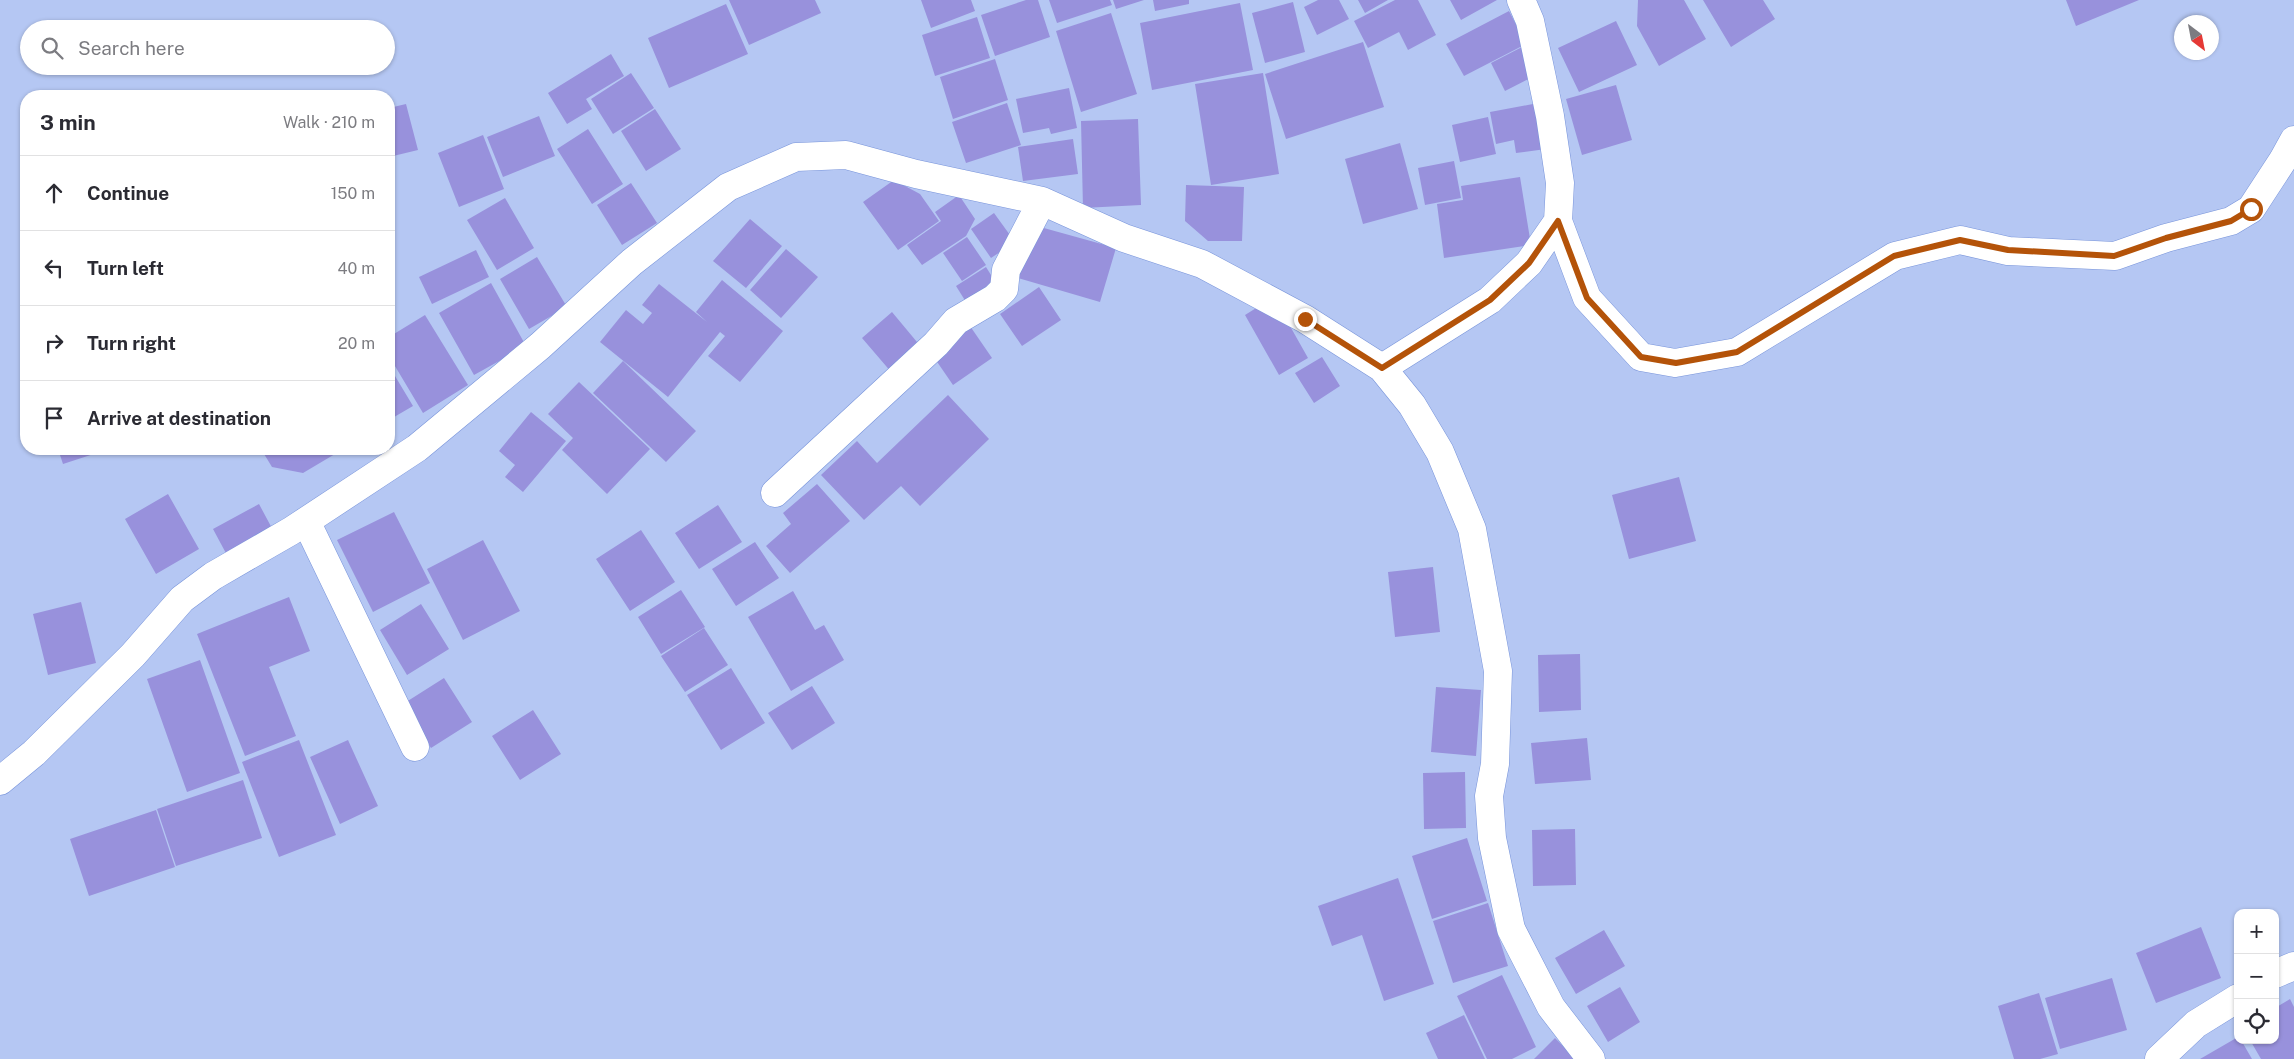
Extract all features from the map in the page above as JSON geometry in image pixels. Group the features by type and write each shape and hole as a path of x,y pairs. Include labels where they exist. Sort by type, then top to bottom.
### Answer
{"street":[{"path":"1521,0 1530,21 1550,116 1560,183 1558,221 1587,298 1641,357 1676,363 1737,352 1894,256 1960,240 2008,250 2114,256 2166,238 2231,221 2251,209 2294,140"},
{"path":"0,781 34,753 133,655 182,599 213,576 306,521 418,448 540,346 632,262 728,186 796,157 846,155 916,174 1042,201 1124,238 1202,264 1305,319 1382,368 1412,404 1440,452 1472,529 1498,671 1495,764 1489,796 1492,838 1511,929 1551,1007 1591,1059"},
{"path":"775,493 928,351 956,321 995,298 1004,289 1006,270 1042,201"},
{"path":"1382,368 1490,300 1529,263 1558,221"},
{"path":"306,521 415,747"},
{"path":"2279,972 2294,966"},
{"path":"2159,1059 2196,1024 2236,999"}],"building":[{"path":"729,0 815,0 821,13 749,45"},
{"path":"921,0 971,0 975,11 931,28"},
{"path":"1026,0 1038,0 1050,37 995,56 981,15"},
{"path":"1049,0 1110,0 1112,5 1057,23"},
{"path":"1113,0 1144,0 1116,9"},
{"path":"1153,0 1189,0 1189,4 1155,11"},
{"path":"1318,0 1339,0 1349,19 1317,35 1304,7"},
{"path":"1358,0 1388,0 1365,13"},
{"path":"1395,0 1418,0 1436,35 1408,50 1399,32 1368,48 1354,21"},
{"path":"1450,0 1497,0 1461,20"},
{"path":"1638,0 1684,0 1706,39 1659,66 1637,26"},
{"path":"1703,0 1763,0 1775,19 1731,47"},
{"path":"2066,0 2139,0 2076,26"},
{"path":"1293,2 1305,52 1265,63 1252,13"},
{"path":"1240,3 1253,70 1152,90 1140,23"},
{"path":"726,4 748,54 669,88 648,38"},
{"path":"1509,11 1526,44 1464,76 1446,44"},
{"path":"1111,13 1137,94 1081,112 1056,31"},
{"path":"977,17 990,58 935,76 922,35"},
{"path":"1616,21 1637,65 1579,92 1558,48"},
{"path":"1363,42 1384,107 1286,139 1265,74"},
{"path":"1522,47 1536,75 1505,91 1491,63"},
{"path":"611,54 624,76 586,99 592,109 567,124 548,93"},
{"path":"995,59 1008,100 953,119 940,77"},
{"path":"631,73 654,108 613,134 591,99"},
{"path":"1263,73 1279,174 1211,185 1195,84"},
{"path":"1616,85 1632,140 1582,155 1566,99"},
{"path":"1069,88 1077,128 1051,134 1049,128 1023,133 1016,99"},
{"path":"1007,103 1021,145 966,163 952,122"},
{"path":"1538,103 1546,149 1516,153 1514,140 1496,144 1490,112"},
{"path":"406,104 418,150 395,156 395,107"},
{"path":"655,109 681,149 646,171 621,131"},
{"path":"539,116 555,156 503,177 487,137"},
{"path":"1488,117 1496,154 1460,162 1452,125"},
{"path":"1138,119 1141,205 1083,208 1081,121"},
{"path":"588,129 623,184 592,204 557,149"},
{"path":"483,135 504,189 459,207 438,153"},
{"path":"1073,139 1078,174 1023,181 1018,147"},
{"path":"1400,143 1418,209 1363,224 1345,159"},
{"path":"1454,161 1461,198 1425,205 1418,168"},
{"path":"1520,177 1531,245 1444,258 1437,204 1463,200 1461,186"},
{"path":"894,180 920,194 939,221 898,250 863,202"},
{"path":"631,183 657,223 622,245 597,205"},
{"path":"1186,185 1244,187 1242,241 1208,241 1185,221"},
{"path":"959,195 975,219 966,236 922,265 907,245 941,221 935,212"},
{"path":"505,198 534,248 497,270 467,220"},
{"path":"994,213 1015,242 991,258 971,229"},
{"path":"750,219 782,246 746,288 713,261"},
{"path":"1033,225 1116,248 1100,302 1018,278"},
{"path":"967,237 986,265 962,281 943,253"},
{"path":"786,249 818,277 781,318 750,290"},
{"path":"476,250 489,277 432,304 419,277"},
{"path":"537,257 567,307 529,329 500,279"},
{"path":"986,267 1001,291 971,310 956,286"},
{"path":"722,280 783,331 740,382 708,356 725,336 720,332 668,397 600,342 626,310 643,324 652,313 642,305 659,284 707,322 696,312"},
{"path":"491,283 526,346 474,375 439,313"},
{"path":"1039,287 1061,320 1022,346 1000,314"},
{"path":"1261,305 1286,319 1308,358 1279,375 1245,315"},
{"path":"892,312 922,348 892,373 862,338"},
{"path":"425,315 468,385 423,413 395,366 395,333"},
{"path":"970,326 992,358 953,385 931,353"},
{"path":"1322,357 1340,386 1314,403 1295,373"},
{"path":"623,361 696,431 666,462 593,393"},
{"path":"395,376 413,406 395,416"},
{"path":"579,382 650,449 607,494 562,450 573,438 548,414"},
{"path":"948,395 989,439 920,506 901,486 864,520 821,475 857,441 877,463"},
{"path":"531,412 566,441 523,492 505,477 515,465 499,451"},
{"path":"60,455 91,455 63,464"},
{"path":"265,455 333,455 303,473 272,467"},
{"path":"1679,477 1696,541 1629,559 1612,495"},
{"path":"817,484 850,521 790,573 766,546 791,524 783,513"},
{"path":"168,494 199,549 156,574 125,519"},
{"path":"259,504 274,532 228,557 213,529"},
{"path":"718,505 742,542 699,569 675,533"},
{"path":"394,512 430,583 373,612 337,540"},
{"path":"641,530 675,582 630,611 596,559"},
{"path":"483,540 520,611 463,640 427,569"},
{"path":"755,542 779,578 736,606 712,569"},
{"path":"1433,567 1440,632 1395,637 1388,572"},
{"path":"681,590 705,627 661,654 638,617"},
{"path":"793,591 815,630 824,625 844,660 791,691 748,617"},
{"path":"289,597 310,651 269,667 296,736 245,756 197,634"},
{"path":"81,602 96,663 48,675 33,614"},
{"path":"421,604 449,649 407,675 380,630"},
{"path":"704,628 728,665 685,692 661,656"},
{"path":"1580,654 1581,710 1539,712 1538,655"},
{"path":"200,660 240,773 187,792 147,679"},
{"path":"731,668 765,723 721,750 687,695"},
{"path":"444,678 472,722 431,748 403,704"},
{"path":"812,686 835,723 792,750 768,713"},
{"path":"1436,687 1481,690 1476,756 1431,752"},
{"path":"533,710 561,754 520,780 492,736"},
{"path":"1587,738 1591,780 1535,784 1531,743"},
{"path":"299,740 336,835 279,857 242,762"},
{"path":"348,740 378,806 340,824 310,757"},
{"path":"1465,772 1466,828 1424,829 1423,773"},
{"path":"243,780 262,838 176,866 157,809"},
{"path":"156,810 175,867 89,896 70,839"},
{"path":"1575,829 1576,885 1533,886 1532,830"},
{"path":"1467,838 1487,901 1432,919 1412,856"},
{"path":"1398,878 1434,984 1384,1001 1362,935 1332,946 1318,906"},
{"path":"1488,903 1508,966 1453,983 1433,921"},
{"path":"2201,927 2221,978 2156,1003 2136,953"},
{"path":"1604,930 1625,966 1576,994 1555,958"},
{"path":"1502,975 1536,1047 1512,1059 1487,1059 1457,996"},
{"path":"2112,978 2127,1030 2060,1049 2045,998"},
{"path":"1620,987 1640,1022 1608,1042 1587,1006"},
{"path":"2039,993 2058,1054 2040,1059 2014,1059 1998,1006"},
{"path":"2290,999 2294,1007 2294,1059 2261,1059 2252,1044 2279,1044 2279,1006"},
{"path":"1464,1015 1485,1059 1438,1059 1426,1033"},
{"path":"1555,1038 1576,1059 1534,1059"},
{"path":"2234,1039 2234,1044 2243,1044 2252,1059 2200,1059"}],"route":[{"path":"1305,319 1382,368 1490,300 1529,263 1558,221 1587,298 1641,357 1676,363 1737,352 1894,256 1960,240 2008,250 2114,256 2166,238 2231,221 2251,209"}]}
